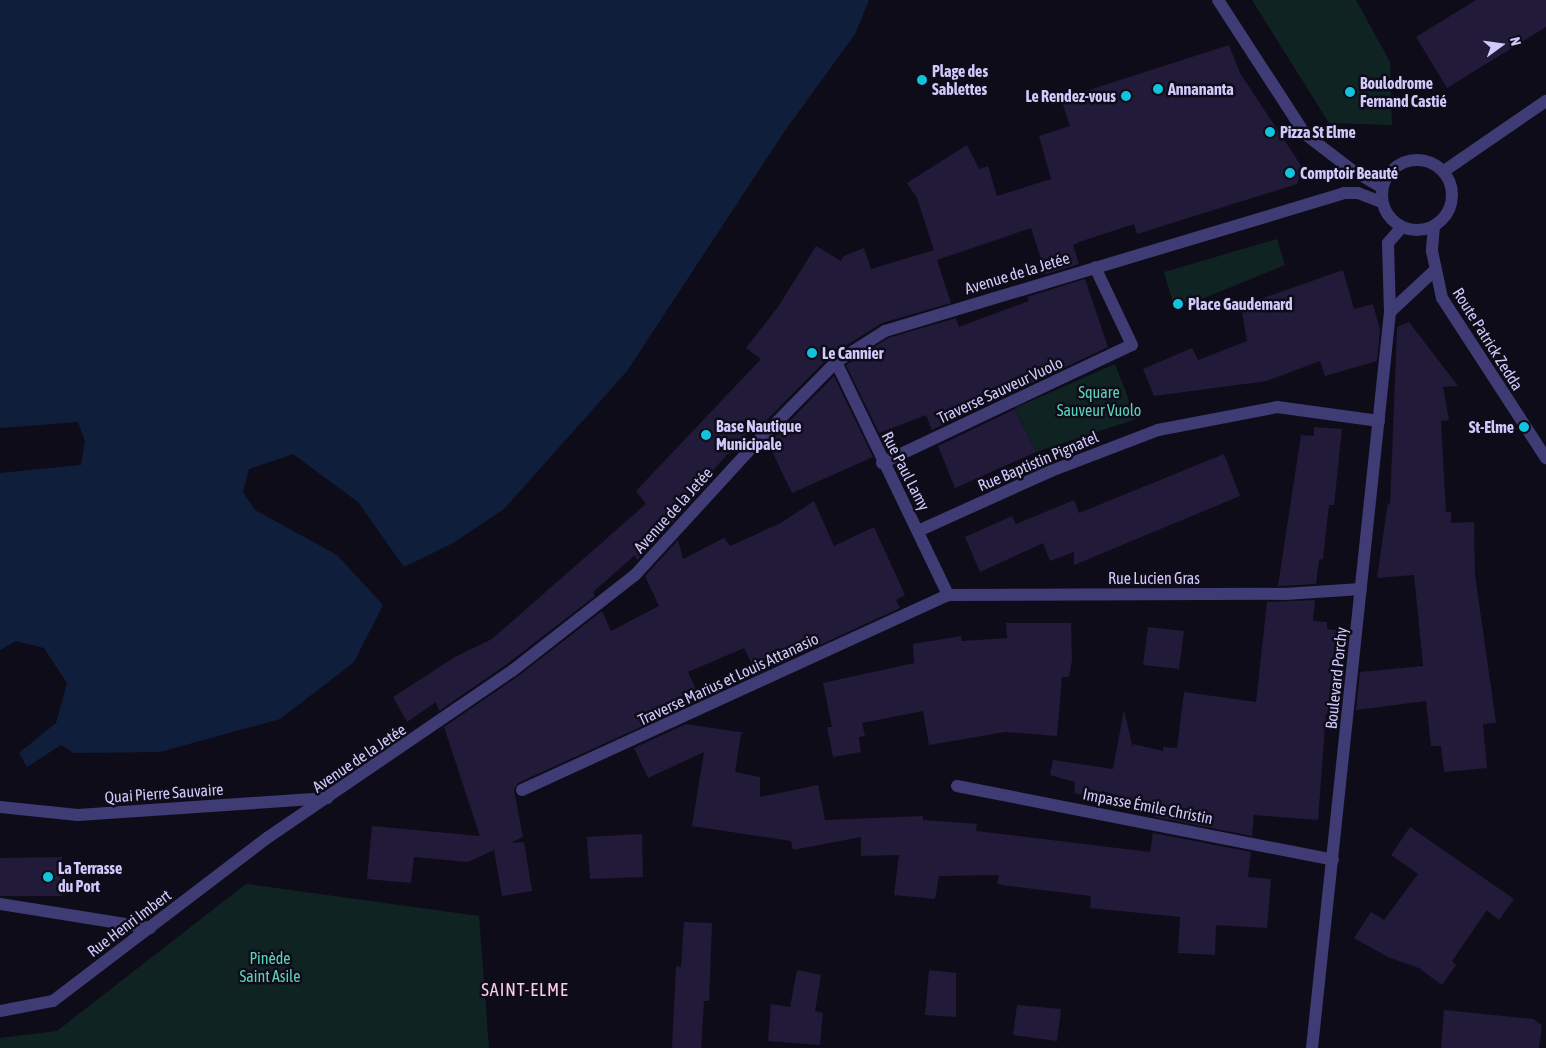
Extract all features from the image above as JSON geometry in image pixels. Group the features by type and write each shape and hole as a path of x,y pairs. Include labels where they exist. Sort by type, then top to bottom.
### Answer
{"street":[{"path":"1218,0 1305,134 1352,170 1382,187"},
{"path":"1444,172 1546,101"},
{"path":"1409,160 1428,161 1444,172 1452,191 1452,202 1445,216 1434,226 1412,230 1402,227 1389,216 1382,202 1382,187 1392,170 1409,160"},
{"name":"Avenue de la Jetée","path":"267,838 330,798 512,671 635,575 754,445 836,362 885,332 1344,193 1358,193 1382,202"},
{"name":"Route Patrick Zedda","path":"1434,226 1434,272 1442,298 1546,458"},
{"name":"Boulevard Porchy","path":"1312,1048 1390,312 1388,243 1402,227"},
{"name":"Traverse Sauveur Vuolo","path":"882,463 1132,345 1095,267"},
{"path":"1390,312 1434,272"},
{"name":"Rue Paul Lamy","path":"836,362 882,463 918,531 948,595"},
{"name":"Rue Baptistin Pignatel","path":"918,531 1051,471 1158,430 1277,407 1379,422"},
{"name":"Rue Lucien Gras","path":"948,595 1285,594 1361,589"},
{"name":"Traverse Marius et Louis Attanasio","path":"522,790 948,595"},
{"name":"Impasse Émile Christin","path":"957,786 1333,860"},
{"name":"Quai Pierre Sauvaire","path":"0,807 78,815 330,798"},
{"name":"Rue Henri Imbert","path":"0,1011 52,1001 267,838"},
{"path":"0,904 150,928"}],"green space":[{"name":"Boulodrome Fernand Castié","path":"1252,0 1356,0 1390,62 1392,125 1329,123"},
{"path":"1277,239 1285,265 1175,310 1164,272"},
{"name":"Square Sauveur Vuolo","path":"1115,364 1136,419 1036,452 1015,408"},
{"name":"Pinède Saint Asile","path":"246,884 479,916 489,1048 0,1048 0,1038 57,1031"}],"water":[{"path":"0,0 869,0 855,34 784,132 627,371 504,509 453,543 404,567 358,502 293,454 249,469 243,492 255,510 337,555 383,605 354,662 280,719 160,752 74,753 61,745 27,767 19,753 56,723 67,683 44,648 16,641 0,650 0,473 81,465 85,441 78,422 0,428"}],"building":[{"path":"1476,0 1546,0 1546,27 1447,88 1416,37"},
{"path":"1229,45 1240,73 1302,167 1297,184 1137,234 1134,224 1079,242 1073,245 1079,264 1046,274 1031,228 937,260 951,303 882,323 831,355 760,427 757,422 672,515 674,521 637,560 635,555 593,592 595,596 507,664 439,711 436,702 407,722 393,697 455,657 492,639 646,504 636,491 761,359 746,348 778,307 816,246 841,261 844,256 864,248 871,269 934,250 917,198 907,183 967,145 979,169 988,166 997,196 1051,179 1039,136 1070,126 1061,99"},
{"path":"1343,270 1354,309 1373,304 1380,330 1377,361 1325,376 1320,361 1267,381 1154,396 1143,369 1192,348 1198,360 1247,341 1241,306"},
{"path":"1085,279 1108,347 932,430 926,415 879,433 846,365 888,338 956,318 959,327 1029,301 1027,297"},
{"path":"1409,322 1458,386 1443,387 1449,420 1441,421 1446,512 1451,512 1451,523 1474,522 1475,575 1496,723 1483,724 1487,768 1444,772 1441,746 1431,746 1426,701 1356,710 1360,672 1423,666 1414,575 1377,578 1388,502 1390,506 1397,327"},
{"path":"834,376 873,457 792,493 768,443"},
{"path":"1015,409 1036,452 955,488 938,446"},
{"path":"1314,427 1342,429 1334,505 1329,505 1323,559 1319,560 1316,584 1278,586 1301,435 1314,436"},
{"path":"1224,454 1240,496 1074,565 1074,552 1050,561 1043,543 980,572 965,537 1012,516 1016,524 1074,500 1079,513"},
{"path":"814,501 834,546 874,527 905,595 896,600 900,608 757,674 744,648 688,672 696,690 641,718 656,720 518,783 514,790 523,837 510,843 524,842 532,891 502,896 494,850 468,862 414,857 411,883 367,879 372,826 480,836 444,727 517,677 602,611 611,631 659,606 645,576 678,540 683,559 724,538 730,546 781,523"},
{"path":"1315,600 1313,621 1327,622 1327,629 1336,630 1332,675 1344,674 1339,712 1326,714 1318,820 1254,815 1252,836 1155,817 1157,807 1102,791 1101,799 1074,793 1075,782 1050,775 1053,760 1113,769 1124,710 1133,749 1133,744 1163,751 1163,747 1177,748 1184,692 1256,702 1267,602"},
{"path":"1006,623 1071,623 1072,660 1069,677 1062,677 1057,736 1005,732 929,745 923,711 862,723 865,736 859,737 861,752 833,757 827,727 832,727 823,683 914,663 913,644 961,636 962,641 1007,638"},
{"path":"1148,627 1184,631 1179,669 1143,665"},
{"path":"686,724 745,733 741,734 735,772 760,777 760,797 818,785 825,820 923,816 923,820 977,824 976,831 1150,852 1153,833 1251,852 1248,877 1271,879 1267,928 1216,925 1215,955 1178,953 1180,917 1090,908 1091,896 997,884 999,875 939,876 935,899 894,895 899,855 861,856 861,837 793,850 791,841 692,826 704,752 648,778 634,748"},
{"path":"1410,827 1514,899 1499,920 1487,910 1452,961 1456,965 1442,985 1419,968 1388,957 1354,938 1371,912 1384,920 1418,874 1391,855"},
{"path":"642,834 643,877 590,879 587,837"},
{"path":"62,857 62,896 0,896 0,858"},
{"path":"684,922 712,923 709,1001 704,1001 701,1048 672,1048 676,966 681,967"},
{"path":"797,970 821,975 815,1011 823,1013 820,1045 768,1041 771,1004 790,1007"},
{"path":"929,970 956,973 956,1017 925,1015"},
{"path":"1017,1005 1061,1009 1057,1041 1013,1035"},
{"path":"1444,1010 1533,1019 1542,1025 1539,1048 1441,1048"}],"place":[{"name":"Plage des Sablettes","path":"922,80"},
{"name":"Annananta","path":"1158,89"},
{"name":"Boulodrome Fernand Castié","path":"1350,92"},
{"name":"Le Rendez-vous","path":"1126,96"},
{"name":"Pizza St Elme","path":"1270,132"},
{"name":"Comptoir Beauté","path":"1290,173"},
{"name":"Place Gaudemard","path":"1178,304"},
{"name":"Le Cannier","path":"812,353"},
{"name":"St-Elme","path":"1524,427"},
{"name":"Base Nautique Municipale","path":"706,435"},
{"name":"La Terrasse du Port","path":"48,877"}],"district":[{"name":"SAINT-ELME","path":"525,990"}]}
